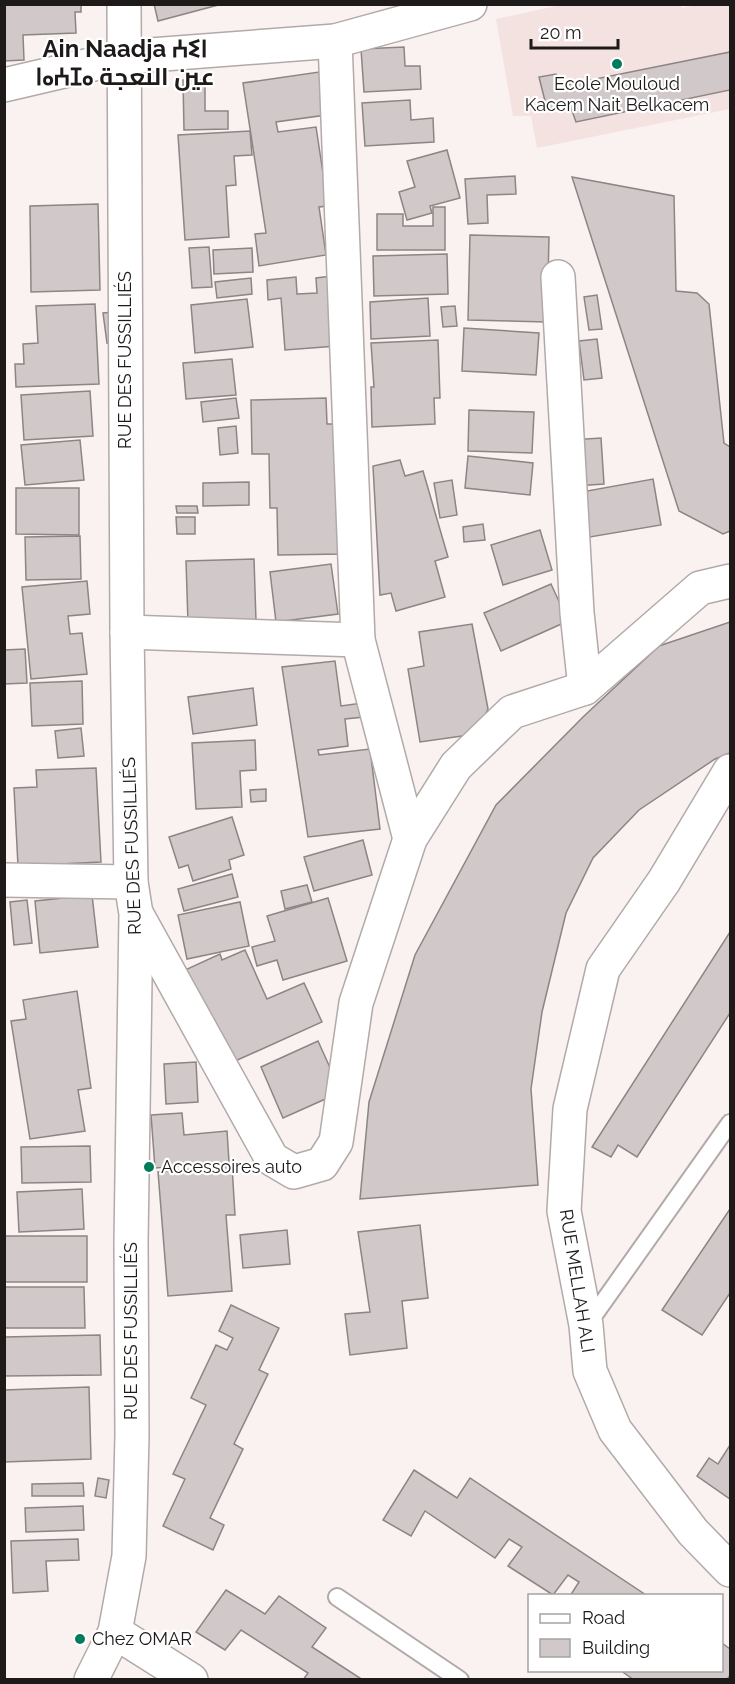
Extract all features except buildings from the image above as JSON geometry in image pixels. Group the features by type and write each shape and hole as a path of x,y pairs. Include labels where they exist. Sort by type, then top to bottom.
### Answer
{"street":[{"name":"RUE DES FUSSILLIÉS","path":"91,1680 115,1632 129,1556 132,1436 131,1242 136,914 131,882 127,632 124,4"},
{"path":"4,85 124,57 335,41 470,4"},
{"path":"335,41 358,639 410,839"},
{"path":"558,277 577,613 585,688"},
{"path":"136,914 272,1159 294,1172 322,1164 336,1142 356,1003 410,839 456,766 512,712 585,688 700,588 730,581"},
{"path":"127,632 358,639"},
{"name":"RUE MELLAH ALI","path":"730,771 664,881 603,969 570,1109 564,1211 586,1325 591,1371 615,1430 693,1532 730,1570"},
{"path":"4,880 131,882"},
{"path":"115,1632 191,1680"}],"lane":[{"path":"586,1325 730,1123"},
{"path":"337,1597 460,1680"}],"shaded area":[{"name":"Ecole Mouloud Kacem Nait Belkacem","path":"681,4 682,8 697,5 730,5 730,109 537,148 531,116 513,116 496,19 561,5"}],"place":[{"name":"Ecole Mouloud Kacem Nait Belkacem","path":"617,64"},
{"name":"Accessoires auto","path":"149,1167"},
{"name":"Chez OMAR","path":"80,1639"}],"district":[{"name":"Ain Naadja ⵄⵉⵏ ⵏⴰⵄⵊⴰ عين النعجة","path":"125,63"}]}
